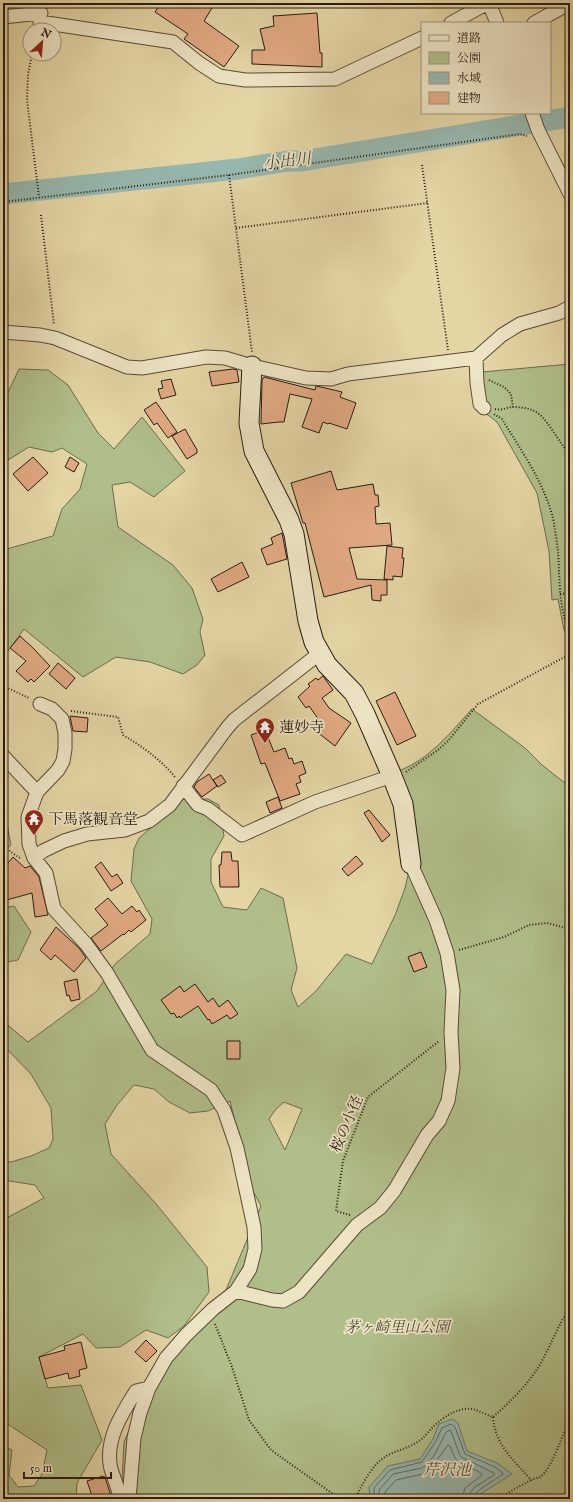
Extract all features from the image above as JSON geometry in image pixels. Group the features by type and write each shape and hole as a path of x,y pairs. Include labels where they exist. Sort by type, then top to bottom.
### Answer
{"street":[{"path":"453,22 488,3 497,22"},
{"path":"536,22 570,4"},
{"path":"3,17 40,17 173,42 199,63 219,76 245,80 335,79 421,38"},
{"path":"532,114 539,132 570,194"},
{"path":"3,332 40,335 55,338 127,368 142,368 206,357 225,358 252,366 306,378 331,379 348,374 476,358 502,335 520,324 560,313 570,307"},
{"path":"476,358 480,404 484,408"},
{"path":"236,1291 272,1300 283,1301 299,1292 362,1220 380,1208 394,1191 428,1135 439,1121 448,1101 453,1068 451,1032 453,990 447,952 436,920 411,864 403,804 392,776 365,714 354,693 327,665 314,642 308,621 294,534 289,520 254,451 249,423 252,366"},
{"path":"34,858 43,851 64,841 87,834 125,830 149,821 170,804 234,720 320,653"},
{"path":"46,706 62,719 65,733 65,749 58,770 37,792 28,817 29,844 34,858 46,873 54,909 86,944 107,973 152,1050 211,1090 224,1110 237,1148 254,1227 255,1249 250,1269 236,1291 213,1309 166,1358 149,1388 140,1413 134,1438 129,1499"},
{"path":"3,756 37,792"},
{"path":"183,786 198,805 208,810 242,835 315,802 392,776"},
{"path":"120,1499 111,1468 110,1454 115,1430 123,1410 136,1391 149,1388"}],"path":[{"path":"30,62 28,75 27,100 39,198"},
{"path":"3,202 229,175 520,134 530,136 539,132"},
{"path":"422,165 449,362"},
{"path":"229,175 252,352 252,366"},
{"path":"236,228 428,203"},
{"path":"41,215 55,338"},
{"path":"477,383 484,380 493,381 504,387 511,394 513,407"},
{"path":"484,408 501,410 513,407 533,410 549,424 564,448 570,454"},
{"path":"484,408 502,419 544,492 553,522 558,549 560,594 567,626 570,632"},
{"path":"560,594 570,593"},
{"path":"392,776 408,771 438,750 448,741 478,704 570,654"},
{"path":"3,686 46,706 118,717 123,735 146,749 165,765 183,786"},
{"path":"3,844 11,852 21,858 34,858"},
{"path":"447,952 504,937 529,925 547,923 570,929"},
{"name":"桜の小径","path":"362,1220 336,1211 343,1161 368,1097 451,1032"},
{"path":"493,1417 518,1394 534,1373 543,1360 556,1331 570,1307"},
{"path":"213,1309 216,1325 232,1367 249,1420 271,1450 340,1499"},
{"path":"355,1499 363,1483 376,1465 388,1456 406,1449 421,1440 446,1415 472,1409 493,1417"},
{"path":"493,1417 494,1429 502,1446 531,1480"},
{"path":"499,1499 531,1480 539,1477 546,1471 553,1460 570,1419"}],"green space":[{"path":"570,364 570,639 564,630 558,599 552,600 549,551 537,493 497,422 476,406 471,373"},
{"path":"19,369 48,370 68,385 98,433 114,449 142,417 185,471 154,497 130,482 112,485 118,527 173,565 192,588 203,619 200,632 205,655 197,665 183,674 150,662 116,657 83,677 24,629 3,658 3,550 53,536 62,509 80,489 87,464 62,448 52,452 29,447 8,460 3,453 3,403"},
{"name":"茅ヶ崎里山公園","path":"472,709 525,748 542,765 570,787 570,1499 121,1499 124,1442 145,1395 210,1306 226,1290 261,1206 251,1187 230,1101 208,1111 190,1113 169,1102 154,1089 134,1085 117,1105 105,1124 111,1154 157,1205 207,1267 209,1292 184,1326 168,1338 146,1330 120,1347 96,1348 83,1334 39,1357 48,1388 81,1385 102,1440 77,1483 76,1499 3,1499 3,1446 12,1450 9,1475 18,1487 34,1486 42,1474 47,1450 3,1421 3,1220 44,1198 35,1185 3,1180 3,1161 11,1162 31,1156 49,1148 53,1139 51,1108 31,1074 3,1045 3,1021 28,1042 97,991 115,964 150,934 152,919 131,881 134,849 139,838 184,799 208,799 219,805 224,836 211,859 211,882 223,907 247,910 261,888 283,898 297,968 291,990 298,1007 316,991 346,954 372,964 396,913 405,888 414,849 398,771 420,760 429,753","holes":["284,1102 302,1109 285,1150 269,1119 276,1109"]},
{"path":"3,803 11,845 3,852"},
{"path":"14,906 31,932 18,960 3,963 3,908"}],"water":[{"name":"芹沢池","path":"452,1419 458,1423 467,1451 497,1463 512,1474 475,1499 370,1499 369,1487 388,1466 420,1459 433,1439 439,1424"}],"building":[{"path":"161,3 196,3 202,7 204,3 215,3 204,21 239,46 224,67 184,39 188,34 155,12"},
{"path":"317,13 320,53 322,53 322,67 252,64 252,50 265,50 260,29 274,26 273,16"},
{"path":"233,369 237,370 239,382 212,386 209,372"},
{"path":"264,377 315,390 316,386 342,392 340,397 356,403 347,429 323,422 319,433 302,427 312,399 290,394 284,422 261,424 262,380"},
{"path":"171,379 176,395 161,399 158,389 163,388 161,381"},
{"path":"156,402 177,432 168,438 157,423 154,425 144,410"},
{"path":"185,429 197,450 197,453 187,459 172,436"},
{"path":"33,457 48,473 28,491 13,474"},
{"path":"70,457 79,463 74,472 65,467"},
{"path":"331,471 337,490 373,484 375,495 378,495 379,506 375,507 376,524 390,523 392,545 349,548 357,579 387,580 387,595 381,595 381,601 372,600 371,585 324,597 305,523 303,523 291,483"},
{"path":"282,533 287,559 267,565 261,549 273,544 271,538"},
{"path":"387,546 403,548 402,558 404,558 402,577 393,576 393,580 384,579"},
{"path":"242,562 249,577 218,592 211,579"},
{"path":"20,636 50,666 34,682 31,679 28,682 16,671 26,661 10,648"},
{"path":"58,663 75,678 66,689 49,674"},
{"path":"323,676 333,690 322,698 329,708 351,723 335,746 312,728 319,720 309,706 306,708 298,697 310,686 308,684 316,678 318,680"},
{"path":"395,692 416,736 397,745 376,701"},
{"path":"70,716 88,718 87,732 73,731"},
{"path":"265,730 274,752 285,748 289,759 292,758 294,764 302,761 306,773 299,776 301,782 296,784 300,794 280,801 265,763 261,764 251,735"},
{"path":"209,774 217,786 202,797 194,787 197,782"},
{"path":"221,775 226,782 218,787 213,780"},
{"path":"278,797 282,808 270,813 266,802"},
{"path":"369,810 390,835 382,842 364,813"},
{"path":"222,852 231,852 232,861 238,861 239,887 220,887 219,865 221,865"},
{"path":"356,856 363,864 348,876 342,869"},
{"path":"13,857 25,868 30,866 39,877 48,915 35,917 32,893 3,901 3,869"},
{"path":"101,862 112,877 117,874 123,883 111,891 95,867"},
{"path":"108,898 122,914 132,906 137,912 139,910 146,920 131,932 129,930 124,935 123,934 101,951 91,938 108,925 95,909"},
{"path":"56,927 79,948 86,958 74,972 55,955 51,960 40,950"},
{"path":"421,952 427,967 414,972 408,957"},
{"path":"77,979 80,999 71,1001 69,995 67,996 64,982"},
{"path":"195,984 208,1002 213,998 219,1007 228,1000 238,1014 230,1019 227,1015 212,1024 198,1006 180,1018 179,1016 177,1018 174,1013 171,1014 161,1000 180,986 184,992"},
{"path":"227,1041 240,1041 240,1059 227,1059"},
{"path":"146,1340 157,1351 146,1362 135,1352"},
{"path":"81,1342 87,1368 79,1370 80,1376 69,1379 68,1373 45,1379 39,1357 65,1350 64,1346"},
{"path":"103,1476 105,1477 112,1499 93,1499 87,1481"}],"waterway":[{"name":"小出川","path":"3,194 238,169 288,161 302,161 570,117"}],"place":[{"name":"蓮妙寺","path":"265,744"},
{"name":"下馬落観音堂","path":"34,836"}]}
